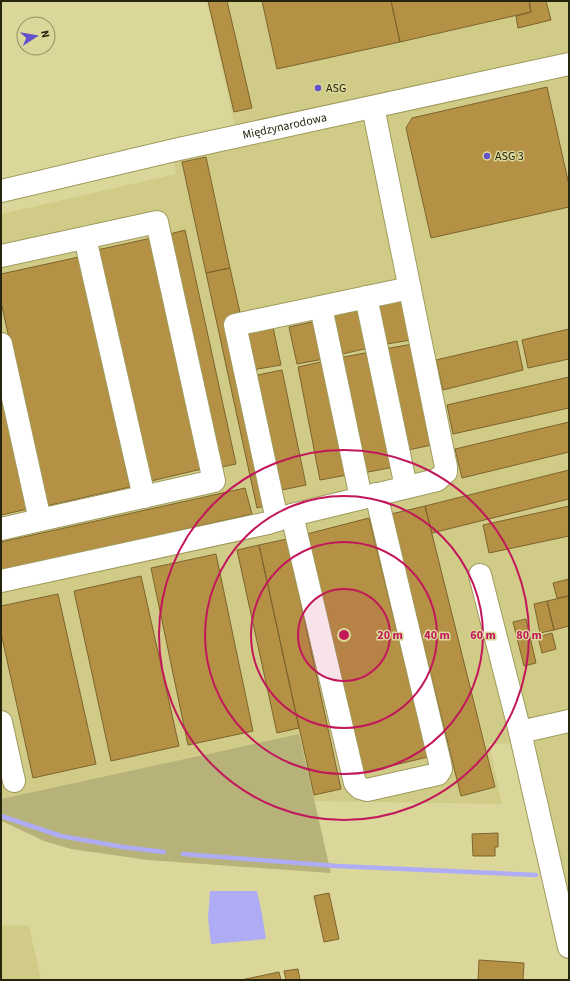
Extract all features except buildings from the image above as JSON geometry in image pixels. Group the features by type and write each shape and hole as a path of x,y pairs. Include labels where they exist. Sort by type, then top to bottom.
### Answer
{"street":[{"name":"Międzynarodowa","path":"1,191 569,64"},
{"path":"1,581 268,523 284,517 437,480 446,472 373,107"},
{"path":"1,256 157,222 214,481 1,529"},
{"path":"85,238 144,497"},
{"path":"321,307 368,496 441,769 438,774 367,790 360,788 355,783 284,517 235,325 410,288"},
{"path":"366,297 406,487"},
{"path":"1,344 40,520"},
{"path":"480,575 520,732 569,947"},
{"path":"520,732 569,721"},
{"path":"1,722 14,781"}],"shaded area":[{"name":"ASG","path":"207,1 569,1 569,53 235,127"},
{"path":"569,69 569,917 516,743 489,744 502,804 314,801 298,734 1,799 1,214 176,174 173,159"},
{"path":"299,734 331,873 148,860 71,849 44,841 1,821 1,799"},
{"path":"210,891 257,891 266,939 211,944 208,918"},
{"path":"1,925 29,926 41,980 1,980"}],"waterway":[{"path":"1,816 61,836 123,847 164,852"},
{"path":"183,854 337,866 536,875"}],"place":[{"name":"ASG","path":"318,88"},
{"name":"ASG 3","path":"487,156"}]}
